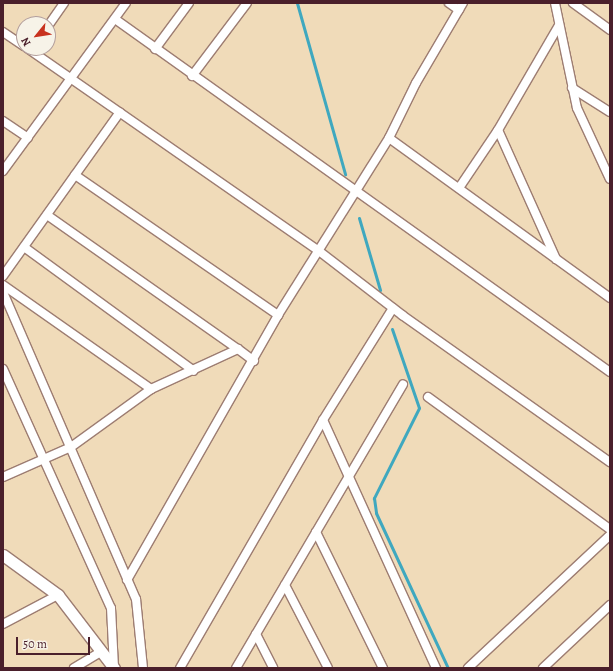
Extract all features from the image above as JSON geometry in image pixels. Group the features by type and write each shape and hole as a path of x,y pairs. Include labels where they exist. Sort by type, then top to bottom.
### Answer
{"street":[{"path":"55,16 64,3"},
{"path":"3,171 126,3"},
{"path":"155,49 189,3"},
{"path":"192,76 247,3"},
{"path":"127,580 254,361 278,315 319,251 354,191 389,138 461,7 449,3"},
{"path":"555,3 576,108 599,160 610,179"},
{"path":"573,3 610,30"},
{"path":"115,19 192,76 610,372"},
{"path":"458,188 498,130 500,121 559,25"},
{"path":"3,32 16,40"},
{"path":"40,56 319,251 393,308 610,462"},
{"path":"572,88 610,112"},
{"path":"3,276 120,112"},
{"path":"3,121 28,138"},
{"path":"498,130 556,259"},
{"path":"389,138 610,298"},
{"path":"599,160 610,166"},
{"path":"75,175 278,315"},
{"path":"47,215 254,361"},
{"path":"24,247 194,371"},
{"path":"3,285 151,389"},
{"path":"3,292 136,600 143,668"},
{"path":"180,668 323,420 393,308"},
{"path":"3,477 71,447 151,389 194,371 238,349"},
{"path":"3,369 111,608 114,668"},
{"path":"236,668 403,384"},
{"path":"428,397 610,529"},
{"path":"323,420 348,478 436,668"},
{"path":"316,532 383,668"},
{"path":"468,668 610,535"},
{"path":"3,555 58,596 114,668"},
{"path":"285,585 328,668"},
{"path":"3,624 58,596"},
{"path":"543,668 610,605"},
{"path":"256,634 273,668"},
{"path":"74,668 101,652"}],"waterway":[{"path":"297,3 345,174"},
{"path":"359,218 380,290"},
{"path":"392,329 419,408 374,498 376,513 448,668"}]}
